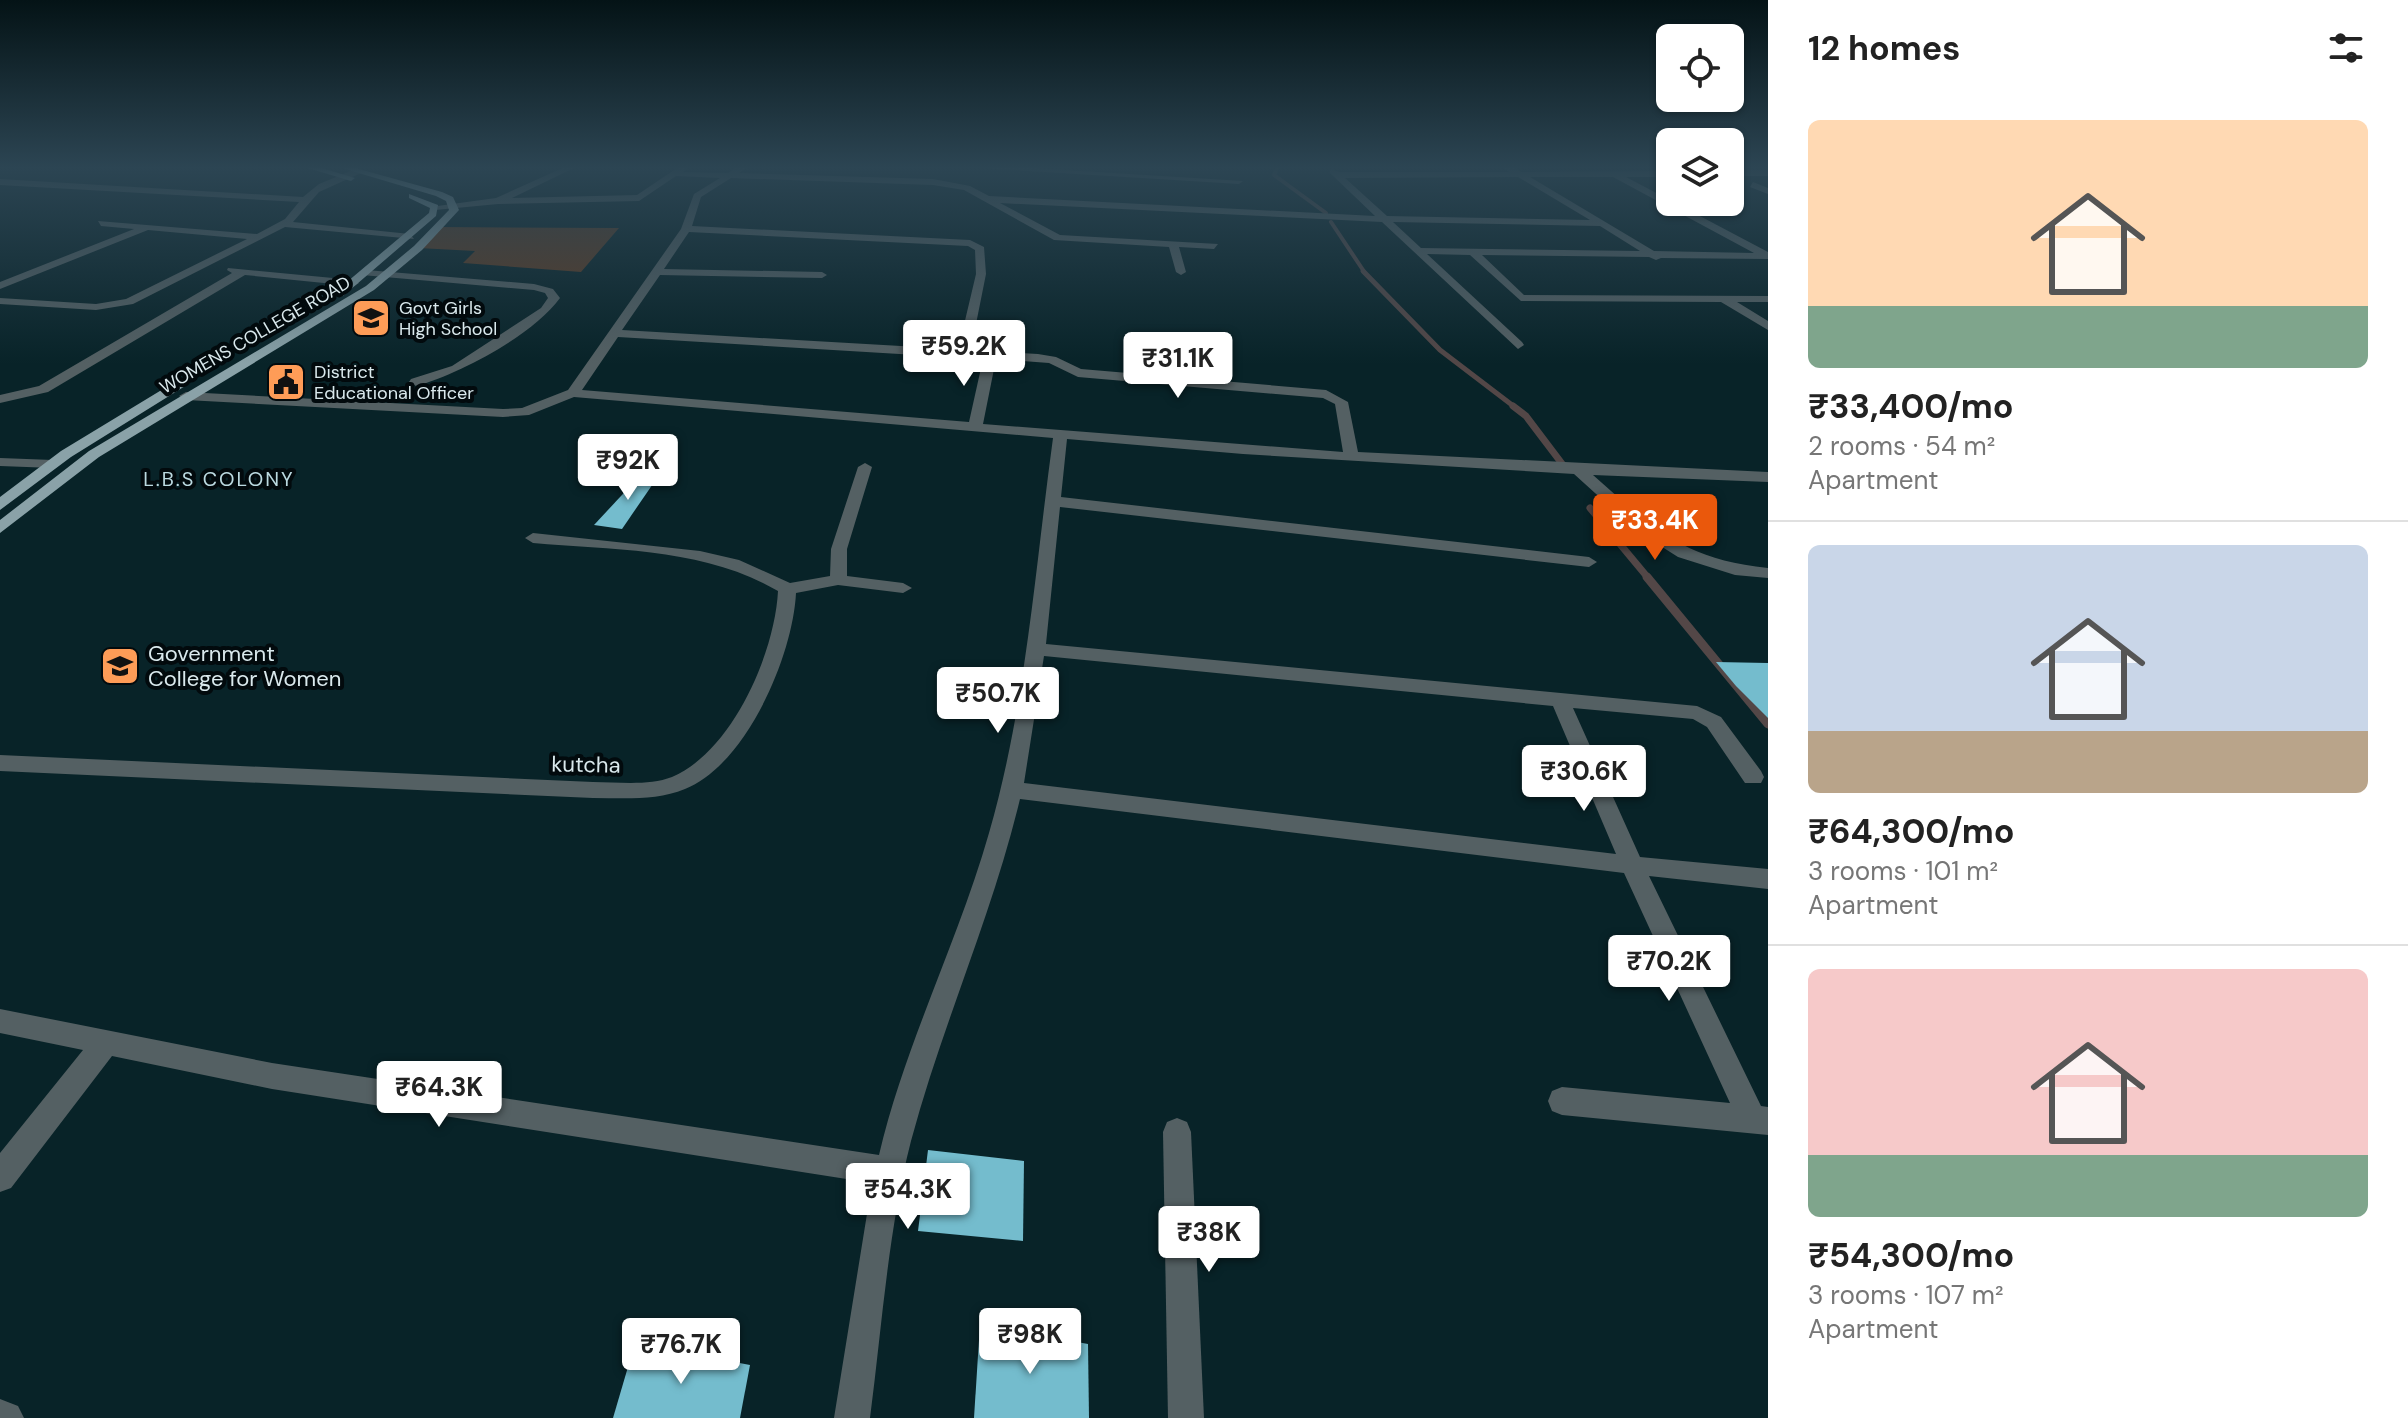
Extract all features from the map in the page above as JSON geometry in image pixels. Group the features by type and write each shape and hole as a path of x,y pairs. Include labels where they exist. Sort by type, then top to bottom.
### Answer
{"main road":[{"name":"WOMENS COLLEGE ROAD","path":"215,364 354,283 416,232"},
{"name":"WOMENS COLLEGE ROAD","path":"0,528 94,454 186,396 348,302 388,274 434,232"},
{"name":"WOMENS COLLEGE ROAD","path":"0,505 97,433 202,372"}],"street":[{"path":"0,286 134,232"},
{"path":"205,232 259,237"},
{"path":"0,301 111,306 129,302 268,232"},
{"path":"363,232 410,237"},
{"path":"573,393 684,232"},
{"path":"750,232 970,243 980,249 981,274 969,329"},
{"path":"1047,232 1058,238 1174,247 1214,246"},
{"path":"1397,232 1518,345"},
{"path":"1617,232 1656,257"},
{"path":"1723,232 1768,256"},
{"path":"1174,247 1181,272"},
{"path":"1419,251 1656,257 1768,256"},
{"path":"1474,253 1521,298 1768,299"},
{"path":"200,267 354,283"},
{"path":"0,399 43,389 243,271"},
{"path":"657,272 822,275"},
{"path":"366,273 534,287 549,291 554,298 545,310 457,369 416,382"},
{"path":"1724,299 1768,326"},
{"path":"0,312 16,301"},
{"path":"615,333 1052,360 1078,373 1326,394 1341,402 1351,454"},
{"path":"975,427 990,356"},
{"path":"186,396 503,413 524,412 573,393 1243,450 1351,454 1578,470 1768,477"},
{"path":"852,1418 889,1171 925,1051 990,876 1011,790 1036,649 1061,433"},
{"path":"0,462 53,464"},
{"path":"838,580 839,549 865,467"},
{"path":"1578,470 1682,556 1708,566 1768,573"},
{"path":"1052,501 1589,562"},
{"path":"533,538 712,557 753,570 787,589 838,580 903,588"},
{"name":"kutcha","path":"0,763 593,790 651,788 684,781 713,757 757,695 772,662 788,607 787,589"},
{"path":"1036,649 1697,713 1714,722 1753,777"},
{"path":"1560,700 1632,865 1760,1120"},
{"path":"1011,790 1768,879"},
{"path":"0,1021 272,1076 889,1171"},
{"path":"0,1177 106,1042"},
{"path":"1562,1101 1760,1120"},
{"path":"1177,1132 1186,1418"},
{"path":"0,1417 6,1418"}],"shaded area":[{"path":"432,232 615,232 581,272 463,263 475,251 418,248"}],"building":[{"path":"648,467 659,475 622,529 594,525"},
{"path":"1716,662 1768,663 1768,718 1736,686"},
{"path":"928,1150 1024,1161 1023,1241 918,1231"},
{"path":"980,1324 1088,1344 1089,1418 974,1418"},
{"path":"635,1343 750,1365 740,1418 613,1418"}],"waterway":[{"path":"1338,232 1365,273"},
{"path":"1363,271 1440,350 1516,408"},
{"path":"1513,406 1526,416 1563,465"},
{"path":"1590,508 1649,579"},
{"path":"1647,577 1768,724"}],"place":[{"name":"Govt Girls High School","path":"371,318"},
{"name":"District Educational Officer","path":"286,382"},
{"name":"Government College for Women","path":"120,666"}],"district":[{"name":"L.B.S COLONY","path":"219,479"}]}
